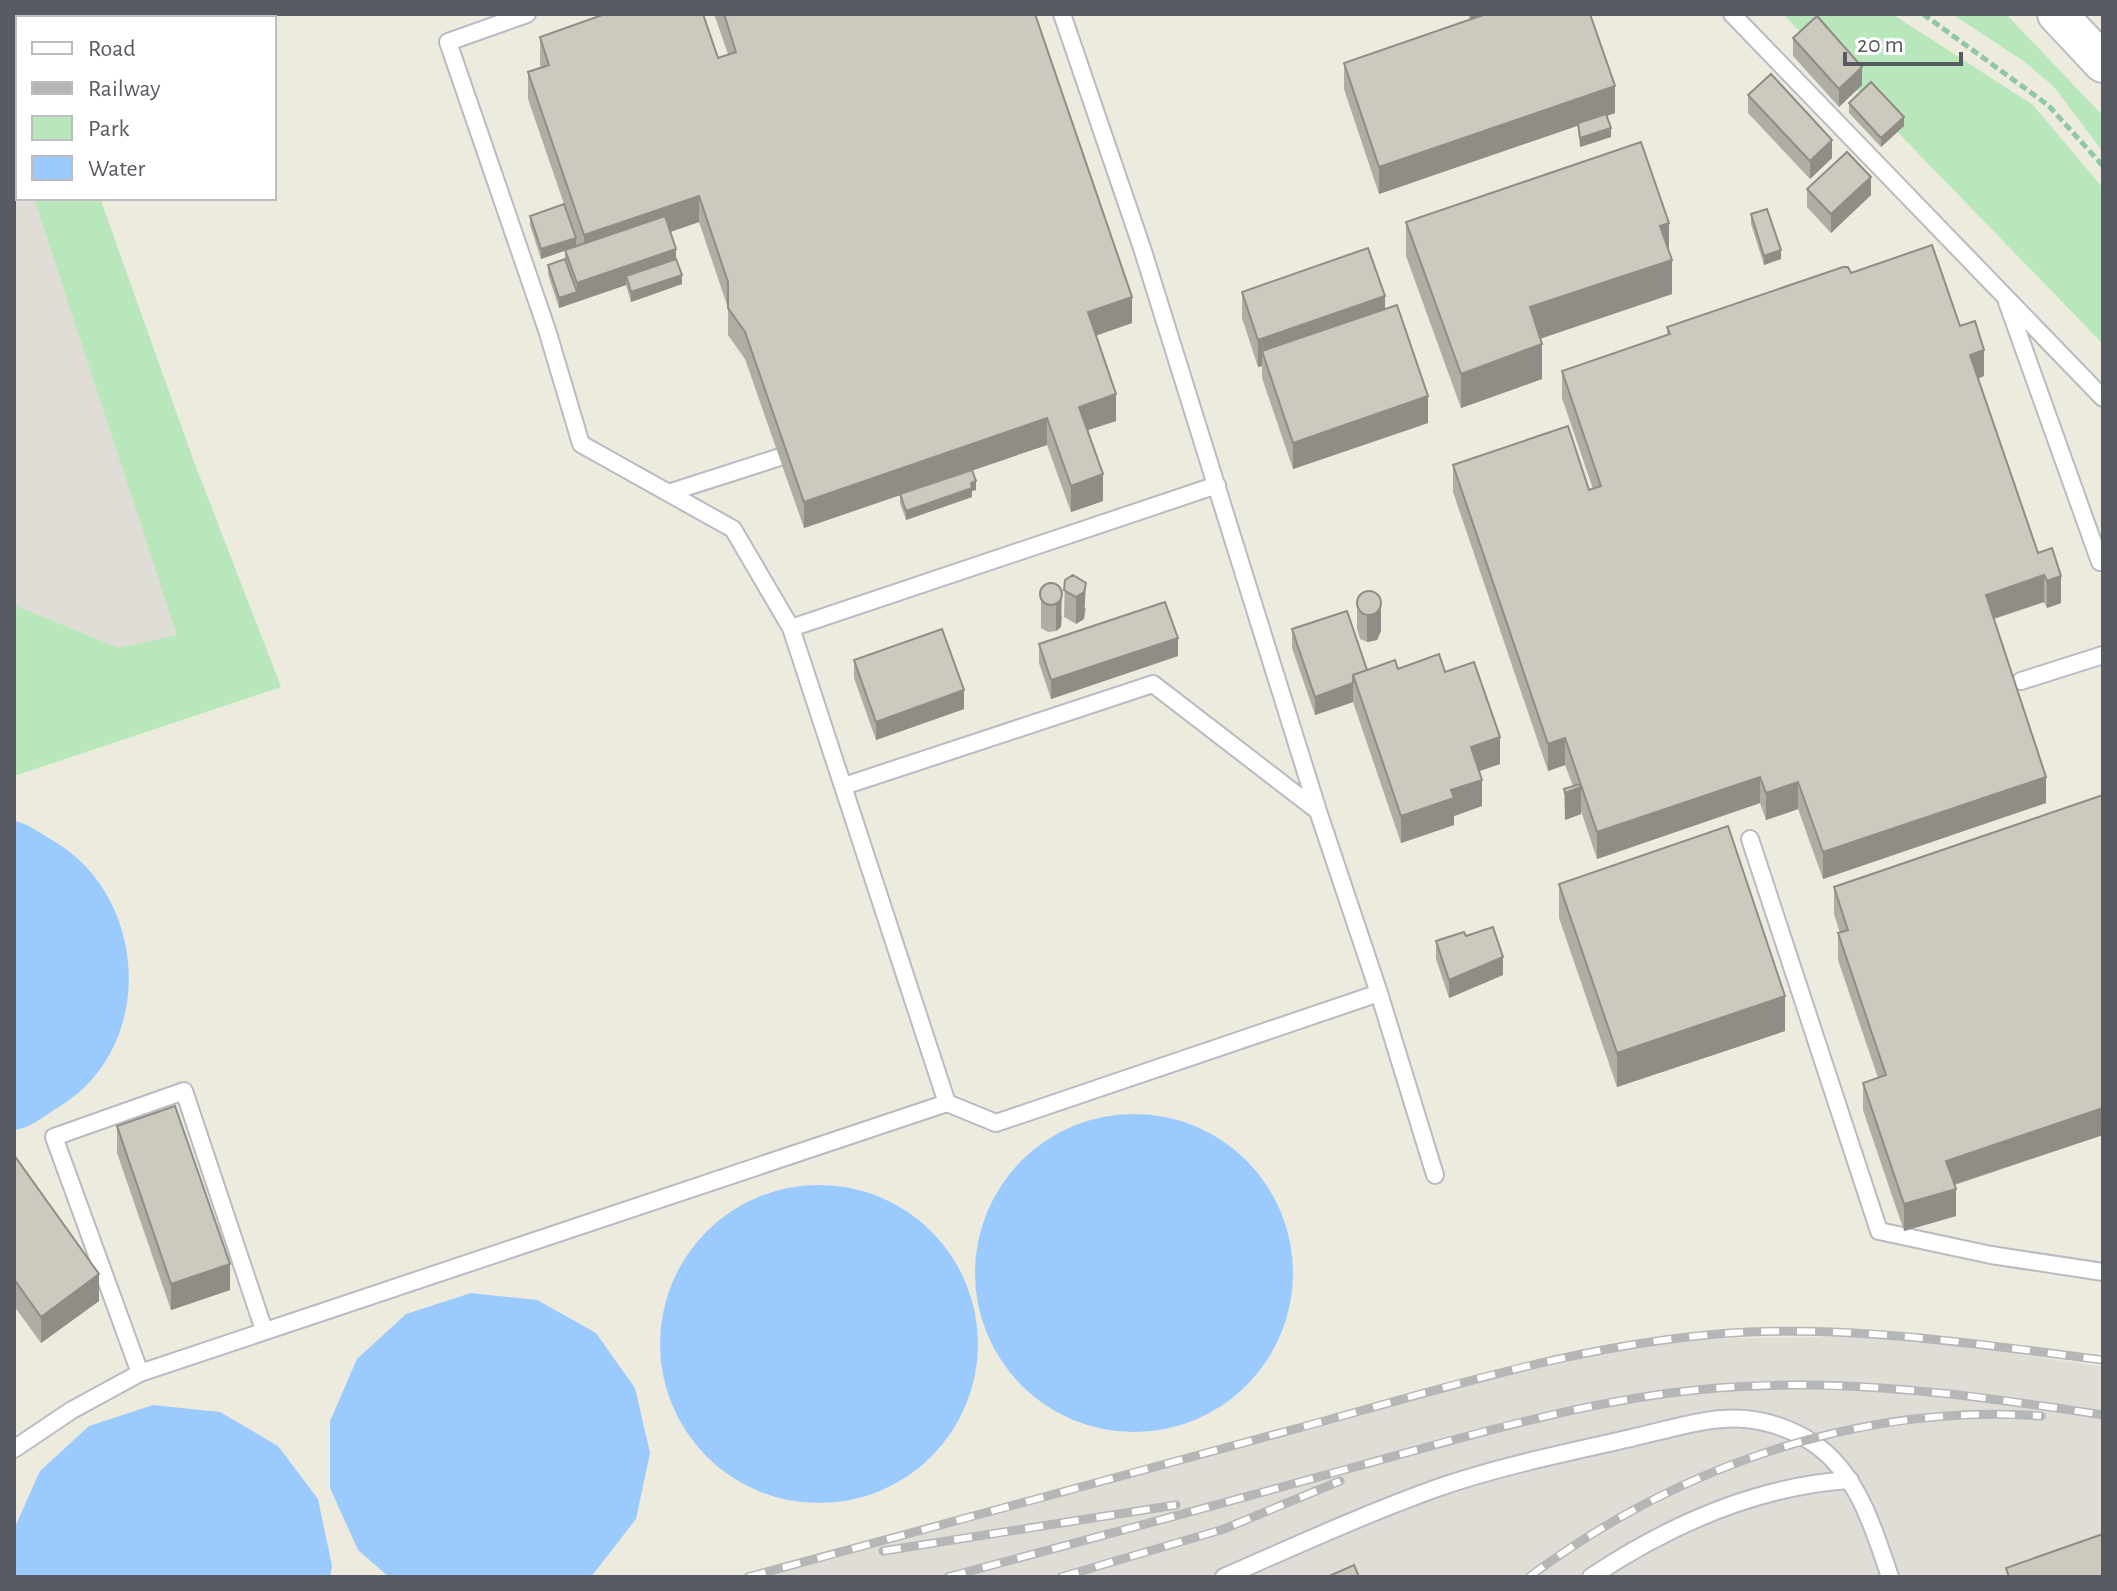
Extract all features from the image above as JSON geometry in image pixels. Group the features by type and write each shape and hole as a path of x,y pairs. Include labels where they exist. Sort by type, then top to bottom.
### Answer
{"street":[{"path":"2057,14 2103,63"}],"lane":[{"path":"527,14 448,42 547,330 581,444 733,529 791,628 947,1103"},
{"path":"1062,14 1217,485 1435,1175"},
{"path":"1732,14 2103,398"},
{"path":"2005,296 2100,562 2103,561"},
{"path":"671,492 780,457"},
{"path":"791,628 1217,485"},
{"path":"2021,681 2103,655"},
{"path":"844,786 1153,684 1318,811"},
{"path":"1750,839 1879,1231 1991,1255 2103,1272"},
{"path":"14,1449 72,1410 140,1373 264,1330 947,1103 996,1123 1379,993"},
{"path":"140,1373 54,1137 184,1091 264,1330"},
{"path":"1224,1577 1349,1521 1440,1487 1541,1458 1705,1422 1742,1418 1795,1432 1816,1444 1850,1480 1875,1532 1890,1577"},
{"path":"1591,1577 1627,1555 1745,1498 1811,1482 1850,1480"}],"path":[{"path":"1923,14 2048,105 2103,166"}],"shaded area":[{"path":"14,136 16,200 35,200 178,635 119,648 14,605"},
{"path":"1898,1336 2103,1367 2103,1577 763,1577 1514,1371 1680,1339"}],"green space":[{"path":"1783,14 1892,14 2033,105 2103,188 2103,344"},
{"path":"1952,14 2006,14 2103,116 2103,152 2054,87 2025,62"},
{"path":"35,200 101,200 193,459 281,687 14,776 14,605 119,648 177,635"}],"water":[{"path":"14,821 52,840 84,865 108,897 123,934 129,973 125,1012 112,1050 90,1082 42,1118 14,1130"},
{"path":"1118,1114 1150,1114 1180,1120 1209,1132 1247,1160 1267,1184 1281,1212 1293,1257 1293,1289 1281,1334 1267,1362 1247,1386 1223,1406 1180,1426 1150,1432 1118,1432 1088,1426 1045,1406 1021,1386 1001,1362 981,1319 975,1289 975,1257 981,1227 1001,1184 1021,1160 1045,1140 1088,1120"},
{"path":"803,1185 835,1185 865,1191 894,1203 932,1231 952,1255 966,1283 978,1328 978,1360 966,1405 952,1433 932,1457 908,1477 865,1497 835,1503 803,1503 773,1497 730,1477 706,1457 686,1433 666,1390 660,1360 660,1328 666,1298 686,1255 706,1231 730,1211 773,1191"},
{"path":"471,1293 537,1300 596,1333 635,1388 650,1453 636,1519 591,1577 389,1577 358,1550 330,1488 330,1421 357,1359 406,1314"},
{"path":"153,1405 220,1412 278,1446 318,1499 332,1566 330,1577 14,1577 14,1529 40,1471 89,1426"}],"building":[{"path":"605,14 703,14 718,58 736,52 724,14 1035,14 1132,297 1088,312 1116,394 1079,407 1103,474 1071,486 1047,418 804,502 745,332 728,308 728,282 699,196 584,235 528,72 549,65 540,37"},
{"path":"1486,14 1590,14 1615,86 1379,167 1344,63"},
{"path":"1817,16 1862,67 1839,89 1793,38"},
{"path":"1771,74 1832,140 1810,161 1748,95"},
{"path":"1871,82 1904,117 1881,138 1849,103"},
{"path":"1606,114 1611,128 1580,138 1578,123"},
{"path":"1641,142 1669,223 1660,226 1672,260 1530,307 1542,344 1461,374 1406,222"},
{"path":"1847,152 1871,177 1831,214 1807,189"},
{"path":"564,204 576,238 541,249 530,216"},
{"path":"1767,209 1781,250 1764,256 1751,214"},
{"path":"665,216 676,249 577,283 565,250"},
{"path":"1932,245 1960,326 1975,321 1984,350 1970,355 2038,553 2052,548 2061,576 2047,581 2044,575 1986,595 2046,777 1823,852 1798,782 1766,793 1760,777 1597,832 1565,738 1548,744 1453,465 1568,426 1589,490 1601,486 1562,371 1670,334 1667,327 1843,267 1848,267 1851,273"},
{"path":"1368,248 1385,296 1258,340 1242,292"},
{"path":"565,259 577,292 559,298 548,265"},
{"path":"676,259 682,275 631,292 626,276"},
{"path":"1397,305 1428,396 1293,443 1262,351"},
{"path":"972,470 976,481 971,483 972,488 906,511 900,494"},
{"path":"1073,575 1086,583 1084,592 1076,597 1064,590 1065,580"},
{"path":"1051,583 1059,586 1062,594 1059,602 1051,605 1043,602 1040,594 1043,586"},
{"path":"1369,591 1377,595 1381,603 1377,611 1369,615 1361,611 1357,603 1361,595"},
{"path":"1165,602 1178,638 1051,680 1039,644"},
{"path":"1347,611 1367,670 1353,675 1353,683 1315,697 1292,629"},
{"path":"942,629 964,690 876,722 854,660"},
{"path":"1439,654 1445,672 1474,662 1500,737 1471,747 1482,780 1451,790 1454,798 1401,816 1353,675 1395,660 1398,669"},
{"path":"1580,784 1581,787 1565,793 1564,789"},
{"path":"2103,795 2103,1108 1946,1161 1956,1189 1904,1204 1863,1083 1886,1075 1838,933 1848,930 1834,887"},
{"path":"1728,826 1785,996 1617,1053 1559,884"},
{"path":"1493,927 1503,957 1449,980 1436,941"},
{"path":"175,1106 230,1264 171,1284 117,1126"},
{"path":"14,1155 99,1274 41,1317 14,1279"},
{"path":"2103,1534 2103,1577 2009,1577 2006,1568"},
{"path":"1354,1565 1359,1577 1327,1577"}],"railway":[{"path":"748,1577 1470,1381 1636,1344 1749,1332 1838,1332 1926,1338 2103,1360"},
{"path":"948,1577 1487,1431 1578,1409 1670,1393 1766,1385 1863,1387 1959,1395 2103,1415"},
{"path":"1529,1577 1585,1538 1645,1504 1707,1475 1771,1451 1837,1432 1904,1420 1972,1415 2041,1416"},
{"path":"1061,1577 1224,1529 1340,1481"},
{"path":"883,1551 1176,1505"}]}
